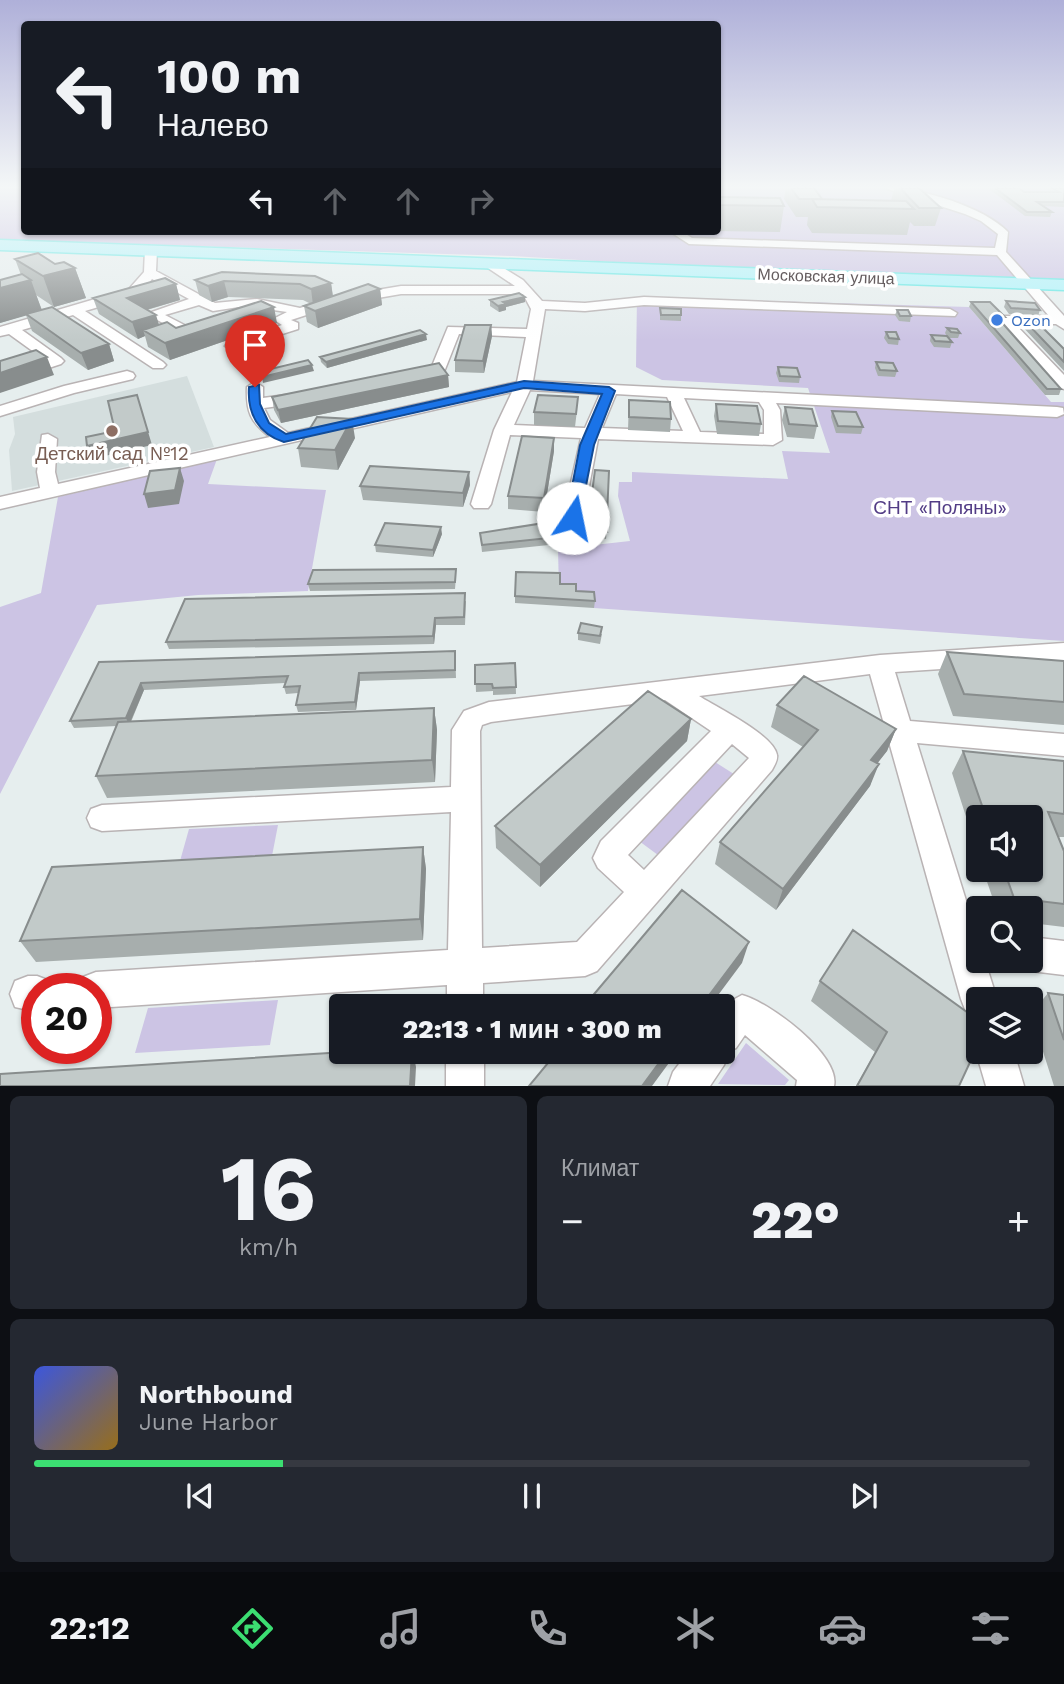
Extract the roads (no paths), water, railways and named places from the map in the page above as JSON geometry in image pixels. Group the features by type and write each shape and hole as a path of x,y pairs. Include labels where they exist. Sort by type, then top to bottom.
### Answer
{"main road":[{"name":"Московская улица","path":"0,245 1064,285"}],"street":[{"path":"686,239 690,241 1000,252 1061,320"},
{"path":"1000,252 1003,239"},
{"path":"78,312 134,292 150,273 151,250"},
{"path":"489,263 526,290 538,304 585,307 644,301 950,313"},
{"path":"150,273 213,307 227,303 282,312 293,326 232,346"},
{"path":"6,331 59,314 188,293 211,286"},
{"path":"258,313 300,313 335,301 401,290 526,290"},
{"path":"188,293 153,314 189,335 201,331"},
{"path":"44,304 59,314"},
{"path":"481,505 503,430 524,385 538,304"},
{"path":"78,312 158,365"},
{"path":"1061,320 1003,320 1064,384"},
{"path":"404,377 439,369 453,330 533,333"},
{"path":"0,379 56,361 6,331"},
{"path":"0,411 70,389 127,376"},
{"path":"0,503 524,385 1057,412"},
{"path":"573,518 592,433 609,391"},
{"path":"674,394 694,437"},
{"path":"284,438 263,425 255,396 316,395"},
{"path":"503,430 773,440 772,410 765,398"},
{"path":"48,439 47,472 50,491"},
{"path":"465,994 466,730 473,718 489,712 880,664 1064,652"},
{"path":"880,664 966,932"},
{"path":"112,989 585,959 762,762 763,754 758,747 669,690"},
{"path":"646,892 614,865 609,858 612,851 730,729"},
{"path":"900,731 1064,746"},
{"path":"102,818 466,799"},
{"path":"1043,955 1064,958"},
{"path":"735,1018 742,1013 750,1015 811,1067 817,1077 816,1086"},
{"path":"465,1064 465,1086"},
{"path":"687,1086 703,1064"},
{"path":"999,1064 1005,1086"}],"place":[{"name":"Ozon","path":"997,320"},
{"name":"Детский сад №12","path":"112,431"}],"park label":[{"name":"СНТ «Поляны»","path":"940,507"}]}
